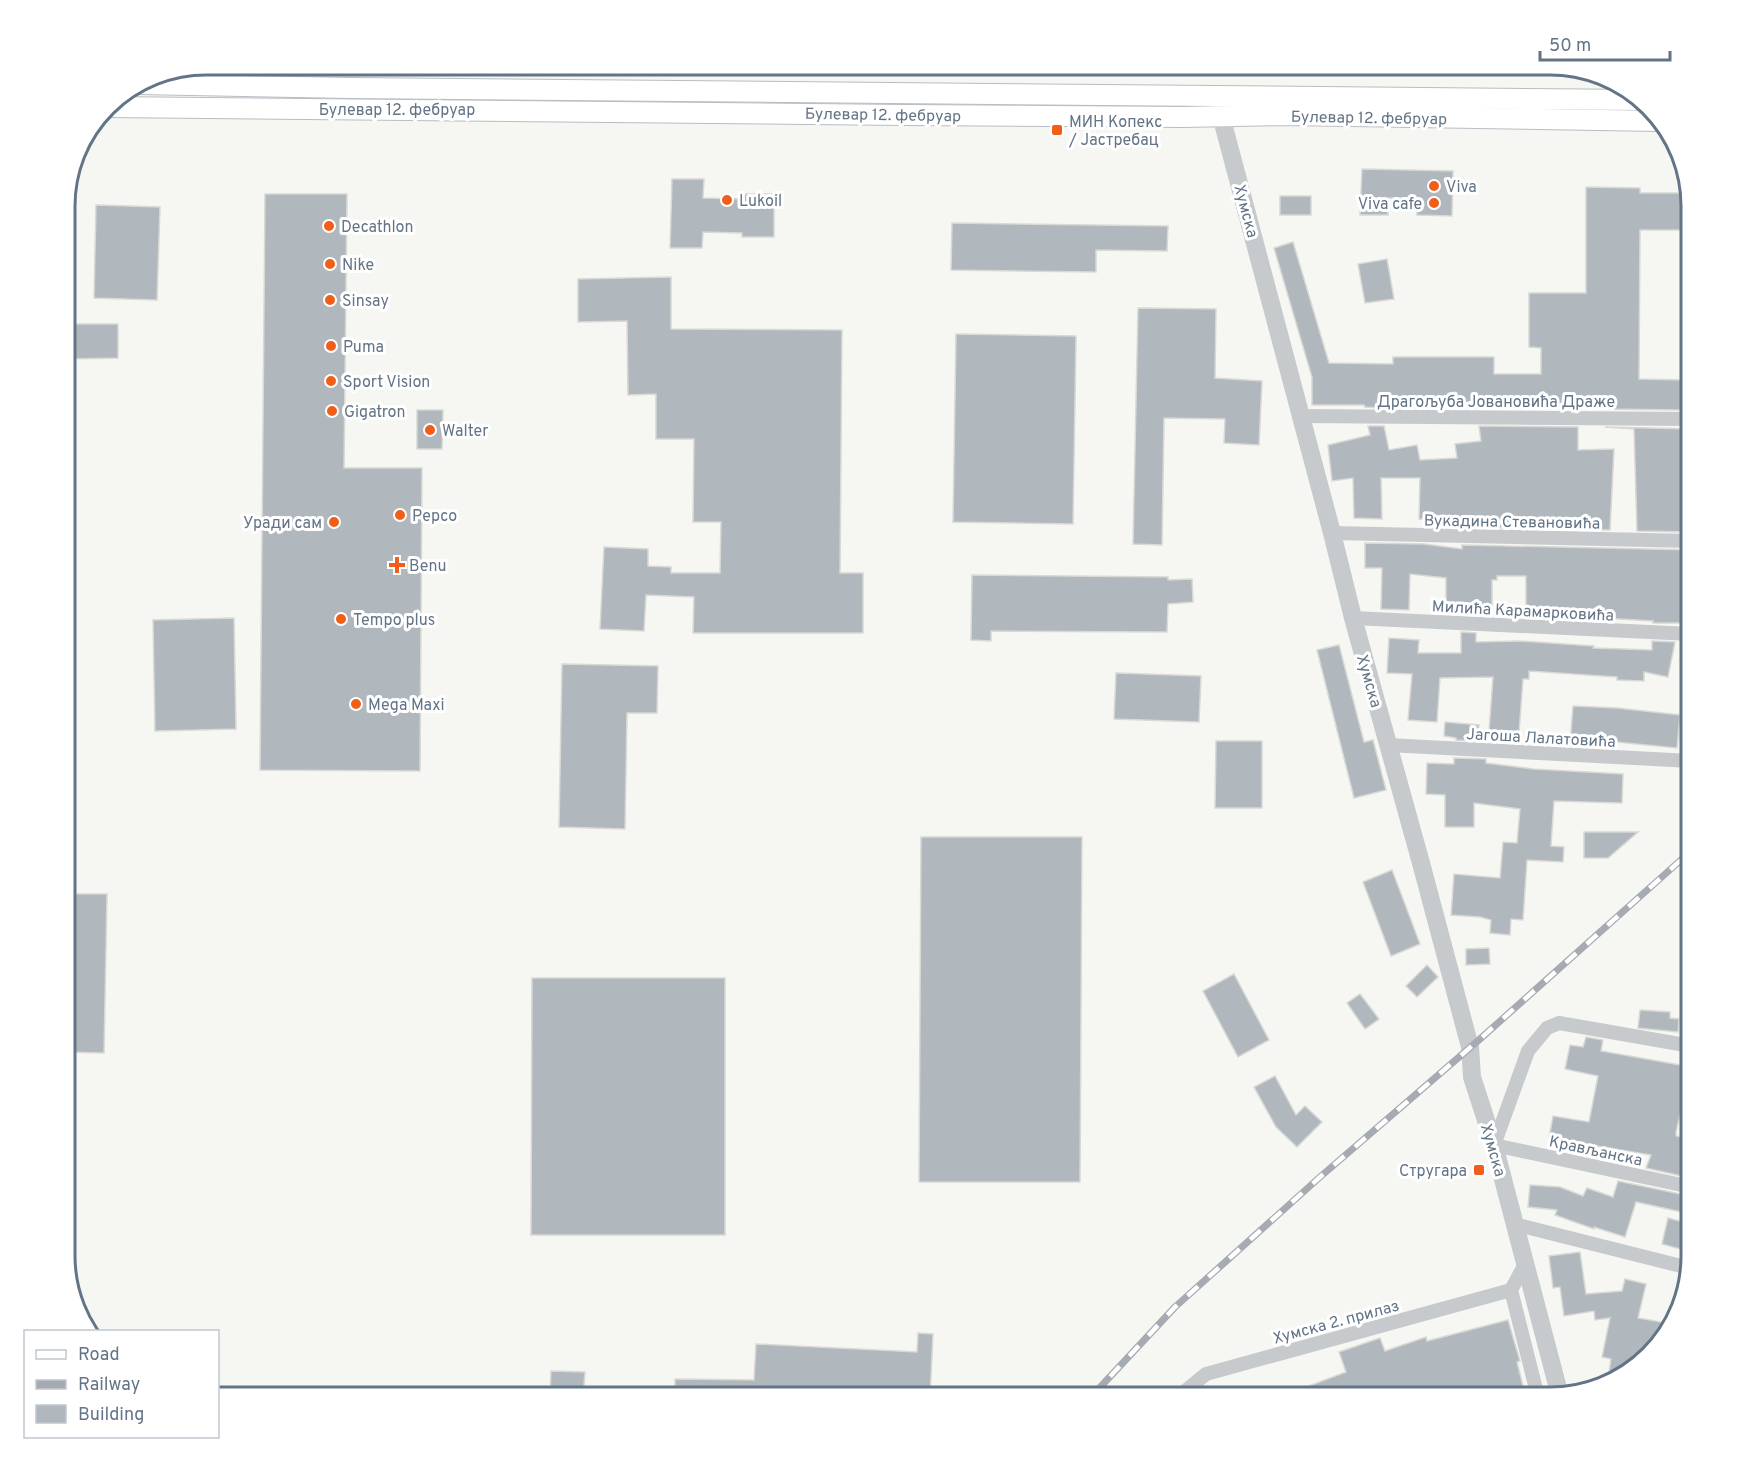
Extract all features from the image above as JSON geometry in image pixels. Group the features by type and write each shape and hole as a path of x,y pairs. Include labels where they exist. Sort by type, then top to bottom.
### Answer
{"main road":[{"name":"Булевар 12. фебруар","path":"158,84 1626,100"},
{"name":"Булевар 12. фебруар","path":"121,106 1649,121"}],"street":[{"name":"Хумска","path":"1215,97 1236,167 1353,618 1470,1047 1472,1077 1494,1145 1557,1387"},
{"name":"Драгољуба Јовановића Драже","path":"1300,416 1681,419"},
{"name":"Вукадина Стевановића","path":"1332,533 1681,541"},
{"name":"Милића Карамарковића","path":"1353,618 1681,633"},
{"name":"Јагоша Лалатовића","path":"1388,745 1681,760"},
{"path":"1494,1145 1528,1051 1547,1028 1558,1023 1681,1044"},
{"name":"Крављанска","path":"1494,1145 1681,1185"},
{"path":"1514,1224 1680,1266"},
{"path":"1525,1264 1510,1290 1535,1387"},
{"name":"Хумска 2. прилаз","path":"1191,1387 1206,1374 1510,1290"}],"building":[{"path":"1362,169 1453,171 1452,216 1417,215 1417,198 1388,198 1388,215 1360,215"},
{"path":"672,179 704,179 703,198 743,199 743,194 774,194 774,237 742,237 742,233 703,232 702,248 670,248"},
{"path":"1586,187 1640,188 1640,193 1680,193 1681,230 1640,230 1639,379 1681,380 1681,410 1605,409 1605,406 1578,406 1578,409 1477,408 1477,405 1380,405 1380,408 1364,405 1312,405 1312,377 1274,248 1293,242 1329,363 1393,364 1393,357 1494,357 1494,374 1541,374 1541,348 1529,347 1529,293 1586,293"},
{"name":"Tempo plus","path":"265,194 347,194 344,468 422,468 420,771 260,770"},
{"path":"1280,196 1311,196 1311,215 1280,215"},
{"path":"96,205 160,207 157,300 94,298"},
{"path":"952,223 1168,226 1167,251 1096,250 1096,272 951,270"},
{"path":"1387,259 1394,299 1365,303 1358,264"},
{"path":"671,277 671,329 842,330 840,573 863,573 863,633 693,633 694,597 646,595 644,631 600,629 604,547 648,549 648,566 671,567 671,573 720,573 721,522 693,522 694,439 656,439 656,394 628,395 627,321 578,322 578,279"},
{"path":"1138,308 1216,309 1215,378 1262,381 1259,445 1224,443 1225,419 1164,418 1162,545 1133,544"},
{"path":"75,324 118,324 118,358 75,359"},
{"path":"956,334 1076,336 1073,524 953,522"},
{"name":"Walter","path":"417,410 443,410 442,449 417,449"},
{"path":"1368,426 1384,426 1389,450 1417,445 1420,460 1457,458 1455,444 1481,441 1479,426 1578,427 1578,450 1614,449 1610,530 1462,527 1462,520 1419,519 1420,478 1381,478 1382,519 1354,518 1353,478 1332,481 1328,445 1370,435"},
{"path":"1605,427 1681,429 1681,532 1637,531 1634,429"},
{"path":"1365,543 1424,544 1462,549 1462,545 1681,550 1681,623 1603,618 1603,621 1575,619 1575,615 1526,615 1526,576 1497,576 1497,580 1492,580 1492,612 1475,612 1475,615 1446,611 1446,578 1410,574 1409,610 1381,609 1382,568 1365,568"},
{"path":"972,575 1192,579 1193,602 1168,604 1167,632 991,631 991,641 971,640"},
{"path":"234,618 236,729 155,731 153,620"},
{"path":"1461,632 1476,633 1476,642 1519,641 1594,646 1593,648 1652,650 1652,641 1675,642 1668,677 1644,672 1644,681 1617,680 1617,677 1529,671 1529,679 1523,679 1519,733 1489,731 1493,677 1440,678 1437,722 1408,720 1412,674 1387,673 1389,638 1419,640 1418,653 1461,653"},
{"path":"1339,645 1364,742 1373,740 1386,790 1354,798 1317,650"},
{"path":"562,664 658,666 657,713 627,713 625,829 559,827"},
{"path":"1116,673 1201,676 1199,722 1114,719"},
{"path":"1573,706 1680,715 1677,748 1596,740 1595,745 1570,744"},
{"path":"1445,722 1479,725 1477,741 1456,740 1456,738 1444,736"},
{"path":"1216,741 1262,741 1262,808 1215,808"},
{"path":"1454,758 1486,759 1486,763 1533,769 1623,774 1622,803 1554,801 1551,846 1564,847 1563,862 1527,860 1523,920 1511,919 1510,935 1490,933 1491,920 1451,915 1454,874 1500,878 1503,842 1517,843 1520,809 1474,803 1474,827 1445,827 1445,795 1426,794 1427,763 1454,764"},
{"path":"1584,832 1638,832 1608,858 1584,858"},
{"path":"921,837 1082,837 1080,1182 919,1182"},
{"path":"1392,870 1420,944 1391,956 1363,882"},
{"path":"75,894 107,894 104,1053 75,1052"},
{"path":"1489,948 1490,964 1466,965 1466,949"},
{"path":"1427,965 1438,977 1417,997 1406,986"},
{"path":"1234,974 1269,1040 1238,1057 1203,991"},
{"path":"532,978 725,978 725,1235 531,1235"},
{"path":"1360,994 1379,1019 1365,1029 1347,1003"},
{"path":"1640,1010 1670,1012 1670,1018 1679,1019 1678,1032 1638,1028"},
{"path":"1586,1037 1603,1040 1601,1051 1681,1065 1681,1110 1676,1136 1681,1137 1681,1176 1646,1168 1651,1155 1549,1138 1553,1116 1589,1122 1598,1076 1565,1069 1570,1045 1583,1047"},
{"path":"1275,1076 1296,1115 1305,1106 1322,1122 1297,1147 1276,1127 1254,1087"},
{"path":"1618,1181 1681,1194 1681,1212 1636,1202 1625,1237 1555,1215 1557,1210 1528,1207 1530,1185 1560,1187 1583,1196 1587,1188 1613,1197"},
{"path":"1668,1218 1681,1221 1681,1249 1662,1244"},
{"path":"1580,1252 1586,1294 1622,1291 1625,1279 1646,1284 1638,1318 1662,1322 1643,1349 1609,1372 1611,1359 1602,1357 1610,1318 1595,1320 1594,1311 1564,1316 1560,1287 1553,1288 1549,1256"},
{"path":"1508,1320 1520,1361 1517,1362 1523,1387 1306,1387 1346,1372 1339,1352 1380,1338 1385,1351 1426,1337 1427,1341"},
{"path":"918,1333 933,1334 930,1387 675,1387 675,1379 754,1380 756,1344 917,1352"},
{"path":"551,1371 585,1372 584,1387 550,1387"}],"railway":[{"path":"1100,1387 1175,1307 1681,860"}],"place":[{"name":"МИН Копекс / Јастребац","path":"1057,130"},
{"name":"Viva","path":"1434,186"},
{"name":"Lukoil","path":"727,200"},
{"name":"Viva cafe","path":"1434,203"},
{"name":"Decathlon","path":"329,226"},
{"name":"Nike","path":"330,264"},
{"name":"Sinsay","path":"330,300"},
{"name":"Puma","path":"331,346"},
{"name":"Sport Vision","path":"331,381"},
{"name":"Gigatron","path":"332,411"},
{"name":"Walter","path":"430,430"},
{"name":"Pepco","path":"400,515"},
{"name":"Уради сам","path":"334,522"},
{"name":"Benu","path":"397,565"},
{"name":"Tempo plus","path":"341,619"},
{"name":"Mega Maxi","path":"356,704"},
{"name":"Стругара","path":"1479,1170"}]}
